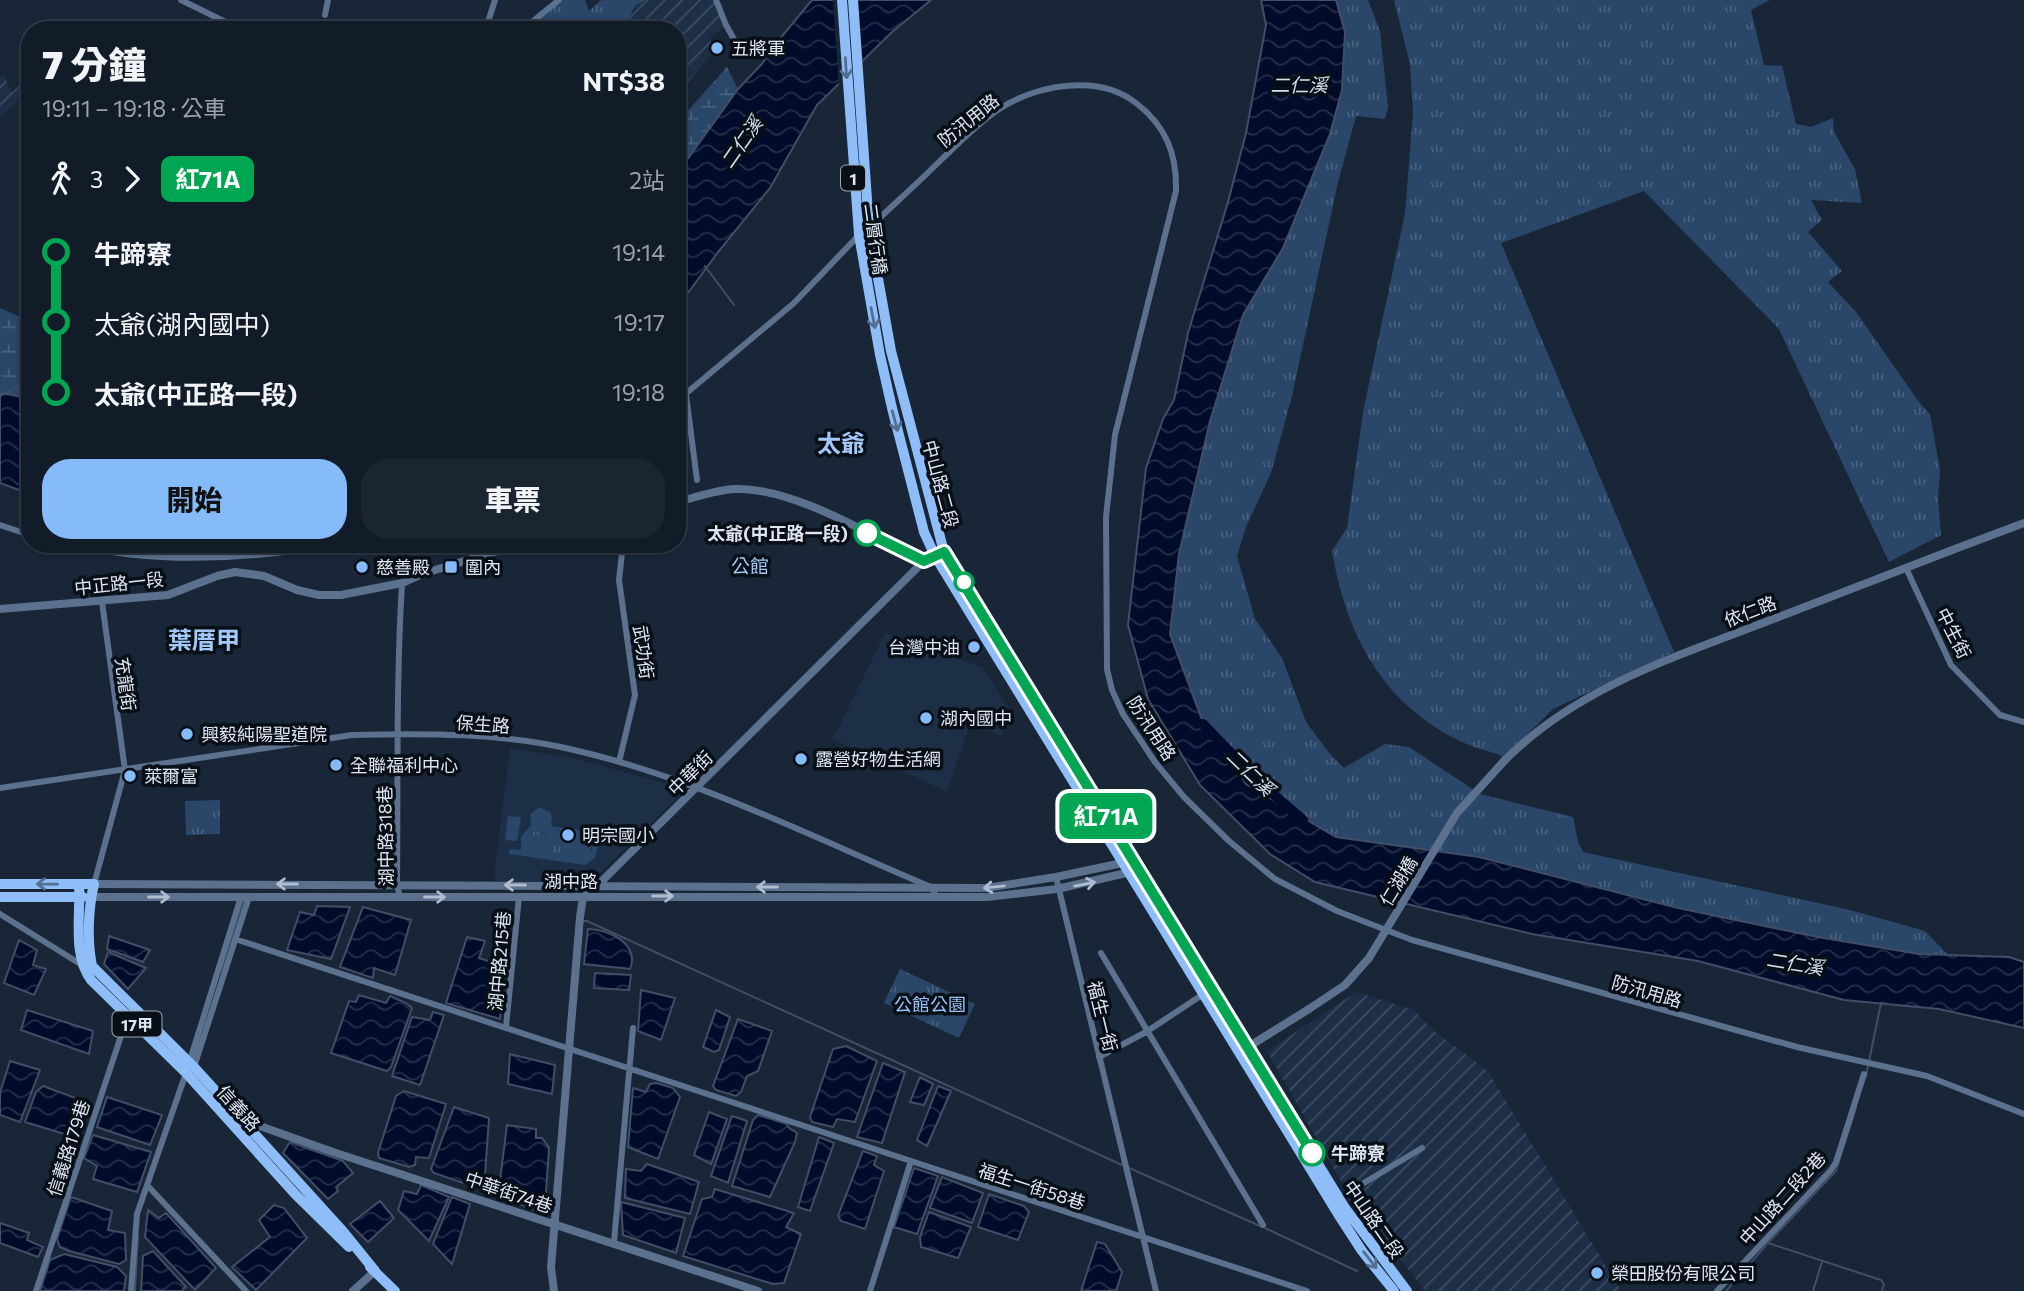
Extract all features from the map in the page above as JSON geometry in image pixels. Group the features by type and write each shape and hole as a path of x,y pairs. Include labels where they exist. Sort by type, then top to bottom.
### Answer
{"main road":[{"name":"二層行橋","path":"842,0 859,235 880,355"},
{"name":"二層行橋","path":"853,0 869,228 891,351"},
{"name":"中山路二段","path":"891,351 939,554"},
{"name":"中山路二段","path":"880,355 924,532 1128,861 1202,995 1338,1214 1362,1251 1394,1291"},
{"name":"中山路二段","path":"1134,872 1250,1050 1339,1198 1407,1291"},
{"name":"湖中路","path":"0,884 94,884"},
{"name":"17甲","path":"79,884 85,897 82,965"},
{"name":"17甲","path":"85,897 94,884"},
{"name":"湖中路","path":"0,897 85,897"},
{"name":"信義路","path":"85,897 90,958 96,972 190,1067 244,1130 341,1229 395,1291"},
{"name":"信義路","path":"82,965 90,980 190,1067"}],"street":[{"path":"181,0 224,21"},
{"path":"325,15 328,0"},
{"path":"488,21 495,0"},
{"path":"533,21 559,0"},
{"path":"716,0 739,48"},
{"name":"防汛用路","path":"869,228 980,124 1000,109 1037,92 1081,85 1101,88 1131,99 1159,125 1173,154 1177,171 1176,191 1115,435 1109,475 1106,529 1107,669 1123,714 1155,762 1229,841 1275,880 1337,911 1412,940 1797,1047 1927,1076 2024,1114"},
{"path":"697,480 686,395 794,303 859,235"},
{"path":"686,499 714,491 734,489 752,489 785,496 924,561 939,554"},
{"name":"依仁路","path":"1504,760 1570,708 1633,673 2024,523"},
{"path":"0,525 21,532"},
{"path":"121,553 173,558 268,553"},
{"name":"中正路一段","path":"0,609 168,595 235,572 264,576 298,590 329,596 402,583 422,574 491,553"},
{"name":"武功街","path":"619,762 635,695 619,580 622,553"},
{"name":"中華街","path":"583,897 598,886 924,561"},
{"name":"中生街","path":"1906,568 1951,665 2000,715 2024,722"},
{"name":"湖中路318巷","path":"400,897 397,885 402,583"},
{"name":"充龍街","path":"102,602 125,770"},
{"name":"保生路","path":"0,788 329,737 399,734 515,740 619,762 698,787 931,887"},
{"name":"仁湖橋","path":"1240,1056 1256,1042 1345,985 1370,958 1457,813 1504,760"},
{"path":"94,884 125,770"},
{"name":"湖中路","path":"94,884 986,888 1056,877 1128,861"},
{"name":"湖中路","path":"85,897 987,897 1057,889 1134,872"},
{"name":"福生一街","path":"1056,877 1144,1238"},
{"path":"931,887 936,896"},
{"path":"131,1291 137,1214 235,940 245,897"},
{"path":"190,1067 245,897"},
{"name":"湖中路215巷","path":"506,1027 519,897"},
{"path":"554,1291 551,1267 583,897"},
{"name":"信義路","path":"0,914 82,965"},
{"path":"235,940 911,1161 870,1291"},
{"path":"1101,953 1263,1225"},
{"path":"1099,1057 1146,1032 1202,995"},
{"name":"信義路179巷","path":"36,1291 128,1015"},
{"path":"614,1242 633,1028"},
{"name":"中山路二段2巷","path":"1717,1291 1831,1170 1836,1162 1864,1074"},
{"name":"中華街74巷","path":"244,1130 257,1125 758,1291"},
{"path":"1339,1198 1422,1149"},
{"name":"福生一街58巷","path":"911,1161 1307,1291"},
{"path":"147,1185 246,1291"},
{"path":"1144,1238 1157,1291"},
{"path":"353,1291 375,1271"}],"shaded area":[{"path":"646,0 716,0 726,25 710,38 713,53 686,84 686,21 628,21 634,6"},
{"path":"4,76 12,92 21,84 21,99 0,117 0,78"},
{"name":"湖內國中","path":"885,633 983,667 1010,711 1002,736 970,725 947,792 833,739"},
{"name":"明宗國小","path":"510,748 573,758 680,787 681,794 591,881 497,881 494,877"},
{"path":"1356,992 1414,1010 1434,1031 1487,1070 1621,1291 1425,1291 1342,1183 1267,1051"}],"green space":[{"path":"559,0 585,0 589,11 601,0 646,0 634,6 628,21 533,21"},
{"path":"1336,0 1368,0 1380,31 1388,107 1385,119 1356,116 1338,182 1292,396 1271,473 1246,527 1237,556 1255,619 1282,658 1306,722 1344,768 1385,744 1409,747 1480,794 1573,817 1583,852 1850,910 1925,931 1948,955 1919,954 1817,937 1678,908 1479,857 1336,837 1246,784 1201,717 1170,634 1179,554 1210,421 1243,315 1283,248 1330,134 1342,90 1345,32"},
{"path":"1394,0 1770,0 1751,10 1764,65 1782,66 1796,124 1811,127 1833,118 1834,132 1855,169 1862,203 1811,200 1822,220 1808,232 1842,271 1828,282 1856,312 1930,414 1940,470 1938,498 1941,535 1889,562 1779,329 1644,191 1501,243 1674,652 1553,709 1504,757 1469,745 1443,732 1413,711 1394,692 1364,650 1344,603 1332,551 1347,528 1363,412 1405,213 1413,113 1410,64"},
{"path":"727,67 738,89 686,161 686,113"},
{"path":"0,308 21,317 21,396 0,393"},
{"path":"220,800 220,834 186,835 185,801"},
{"path":"539,807 550,812 551,824 554,827 580,830 591,835 598,846 595,858 585,865 509,854 509,849 521,850 521,837 531,825 530,814","holes":["542,832 547,837 547,844 540,851 531,849 527,844 529,834","553,833 585,837 592,844 592,850 583,858 551,854 555,845"]},
{"path":"508,816 521,817 517,841 505,840"},
{"path":"533,831 541,831 547,841 541,851 533,851 527,845 527,837"},
{"path":"553,833 585,837 592,844 590,852 583,858 550,854 555,845"},
{"name":"公館公園","path":"900,969 975,1004 959,1038 884,1003"}],"water":[{"name":"二仁溪","path":"812,0 931,0 892,32 817,105 770,188 686,296 686,161 738,89 762,64"},
{"name":"二仁溪","path":"1261,0 1336,0 1345,32 1342,90 1330,134 1283,248 1243,315 1210,421 1179,554 1170,634 1201,717 1246,784 1336,837 1479,857 1678,908 1818,937 1919,954 2009,957 2024,962 2024,1028 1939,1009 1844,1000 1698,961 1532,934 1315,882 1270,854 1200,785 1148,699 1128,625 1146,468 1163,419 1174,400 1188,333 1246,133 1266,25"},
{"path":"0,393 21,396 21,491 0,483"},
{"path":"317,906 350,907 331,959 287,950 300,912 314,915"},
{"path":"363,907 411,920 395,975 374,968 373,978 340,967"},
{"path":"588,929 613,935 627,945 632,960 630,969 584,964"},
{"path":"109,936 150,950 143,962 107,949"},
{"path":"467,937 485,941 479,958 504,966 500,1019 446,1003"},
{"path":"19,940 37,950 33,965 46,969 34,995 4,983"},
{"path":"108,952 146,968 128,989 104,964"},
{"path":"595,973 631,975 629,990 594,988"},
{"path":"641,990 675,998 661,1040 638,1031"},
{"path":"359,995 386,1003 390,996 412,1008 391,1067 387,1071 331,1053 349,1001 356,1002"},
{"path":"27,1010 93,1031 89,1054 21,1030"},
{"path":"716,1010 730,1017 719,1050 714,1052 703,1047"},
{"path":"433,1012 444,1015 420,1085 392,1076 412,1017 430,1020"},
{"path":"738,1019 772,1031 758,1071 747,1076 741,1092 736,1096 716,1090 713,1086"},
{"path":"846,1046 877,1061 855,1122 837,1119 833,1127 812,1122 810,1117 833,1049"},
{"path":"510,1054 555,1065 552,1094 508,1084"},
{"path":"10,1061 40,1070 20,1122 0,1115 0,1093"},
{"path":"883,1063 905,1072 882,1143 857,1137"},
{"path":"920,1077 933,1084 924,1105 910,1102"},
{"path":"657,1083 673,1088 680,1097 658,1159 628,1147 633,1088 646,1092 650,1084"},
{"path":"43,1086 81,1100 71,1136 25,1122 36,1092"},
{"path":"938,1086 951,1091 927,1146 917,1140"},
{"path":"404,1091 446,1104 429,1158 416,1157 415,1165 409,1167 379,1158 378,1153 396,1096"},
{"path":"107,1097 162,1115 150,1145 97,1127"},
{"path":"454,1107 489,1118 485,1175 477,1175 472,1186 434,1173 431,1169"},
{"path":"709,1112 727,1119 711,1164 694,1155"},
{"path":"758,1115 787,1124 797,1133 770,1197 732,1186 753,1120"},
{"path":"732,1116 747,1121 728,1183 711,1176"},
{"path":"507,1125 536,1129 536,1138 542,1138 549,1148 545,1206 539,1211 498,1196"},
{"path":"93,1135 151,1152 137,1192 93,1179 97,1166 84,1158"},
{"path":"819,1137 834,1143 810,1211 798,1207"},
{"path":"290,1142 343,1161 353,1173 336,1187 338,1191 328,1199 283,1153"},
{"path":"863,1151 877,1156 874,1165 884,1171 865,1229 841,1221 838,1216"},
{"path":"647,1164 699,1182 690,1214 625,1198 626,1169 641,1171"},
{"path":"914,1168 938,1176 917,1234 894,1227"},
{"path":"942,1177 983,1193 972,1223 930,1208"},
{"path":"421,1185 449,1197 429,1241 398,1210 404,1191 417,1194"},
{"path":"715,1189 794,1213 786,1227 801,1234 784,1283 773,1284 683,1256 702,1199 712,1197"},
{"path":"989,1194 1024,1206 1029,1212 1018,1240 978,1227"},
{"path":"71,1197 112,1211 108,1230 125,1233 126,1260 119,1264 60,1247 57,1239"},
{"path":"452,1197 470,1204 452,1264 433,1244"},
{"path":"380,1201 394,1218 368,1242 350,1224"},
{"path":"621,1202 685,1218 676,1253 623,1235"},
{"path":"274,1205 284,1208 307,1238 256,1290 232,1267 270,1237 259,1220"},
{"path":"148,1210 159,1218 166,1213 216,1268 195,1290 145,1237"},
{"path":"929,1212 971,1227 958,1258 921,1247 920,1237"},
{"path":"0,1223 29,1233 27,1240 43,1247 38,1257 0,1243"},
{"path":"1097,1242 1105,1244 1122,1272 1116,1291 1081,1291"},
{"path":"153,1251 186,1287 181,1291 141,1291 143,1256"},
{"path":"64,1254 117,1267 126,1276 124,1291 40,1291 50,1260"}],"pier":[{"path":"833,0 858,0 863,64 839,87"}],"waterway":[{"path":"705,266 734,305"},
{"path":"0,396 19,386 21,380"},
{"name":"二仁溪","path":"1203,724 1257,780 1303,820"},
{"path":"221,970 244,901"},
{"path":"582,921 1122,1165"},
{"path":"1866,1076 1881,1003"},
{"path":"1726,1291 1836,1171 1856,1108"},
{"path":"1127,1167 1260,1226"},
{"path":"1265,1228 1357,1271"},
{"path":"135,1291 138,1235"},
{"path":"1768,1243 1881,1280 1884,1284 1882,1291"},
{"path":"1813,1291 1822,1262"}],"bus line":[{"name":"紅71A","path":"867,533 924,561 944,552 1312,1153"}],"place":[{"name":"五將軍","path":"717,48"},
{"name":"太爺(中正路一段)","path":"867,533"},
{"name":"慈善殿","path":"362,567"},
{"name":"圍內","path":"451,567"},
{"name":"台灣中油","path":"974,647"},
{"name":"湖內國中","path":"926,718"},
{"name":"興毅純陽聖道院","path":"187,734"},
{"name":"露營好物生活網","path":"801,759"},
{"name":"全聯福利中心","path":"336,765"},
{"name":"萊爾富","path":"130,776"},
{"name":"明宗國小","path":"568,835"},
{"name":"牛蹄寮","path":"1312,1153"},
{"name":"榮田股份有限公司","path":"1597,1273"}],"district":[{"name":"太爺","path":"841,442"},
{"name":"公館","path":"750,565"},
{"name":"葉厝甲","path":"204,639"}]}
